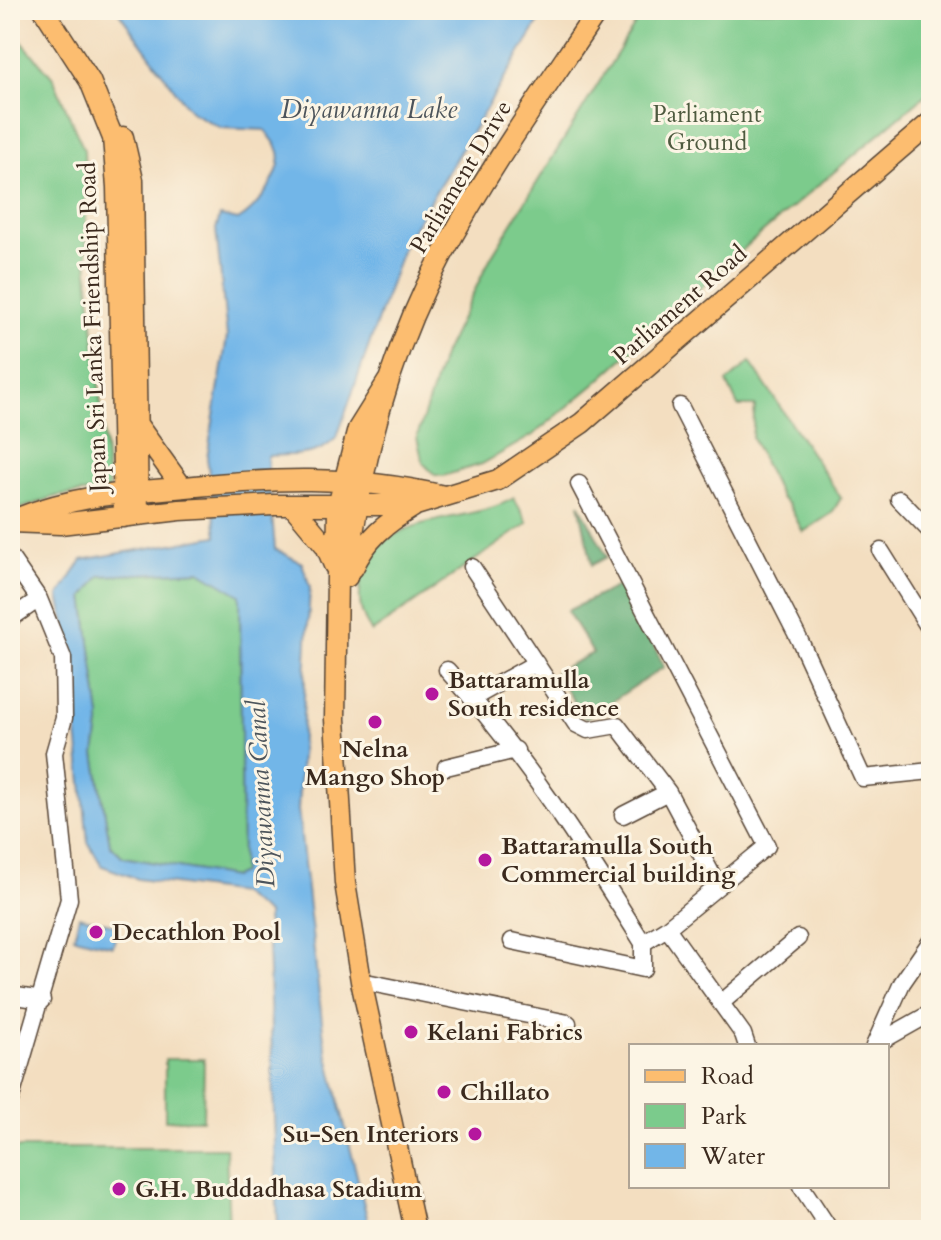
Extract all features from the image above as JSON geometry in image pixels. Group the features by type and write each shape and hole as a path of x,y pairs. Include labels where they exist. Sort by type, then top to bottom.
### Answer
{"main road":[{"name":"Japan Sri Lanka Friendship Road","path":"44,10 90,81 113,138 132,492"},
{"name":"Japan Sri Lanka Friendship Road","path":"62,10 97,72 121,127 133,180 136,423 131,516"},
{"name":"Parliament Drive","path":"351,479 388,381 440,259 490,173 598,10"},
{"name":"Parliament Road","path":"10,522 60,524 180,510 283,505 416,505 498,480 553,445 931,122"},
{"name":"Parliament Drive","path":"351,479 358,429 388,381"},
{"path":"136,423 188,486"},
{"path":"306,478 337,460 358,429"},
{"name":"Parliament Road","path":"10,522 60,502 188,486 278,479 351,479 444,496"},
{"path":"351,479 341,576 335,719 345,883 361,981 415,1230"},
{"path":"283,505 326,546 341,576"},
{"path":"341,576 381,527 416,505"}],"street":[{"path":"680,406 801,643 863,778 931,771"},
{"path":"579,484 767,846 667,928 643,943"},
{"path":"899,499 931,532"},
{"path":"881,551 931,631"},
{"path":"10,557 39,599 63,658 64,718 54,753 69,899 10,1101"},
{"path":"472,567 576,724 588,730 617,725 668,792 718,886"},
{"path":"10,619 39,599"},
{"path":"473,698 536,663"},
{"path":"447,670 516,750 562,813 643,943 643,969 512,941"},
{"path":"446,767 516,750"},
{"path":"623,815 668,792"},
{"path":"667,928 743,1034 746,1044"},
{"path":"721,1003 798,938"},
{"path":"875,1044 902,983 931,941"},
{"path":"361,981 568,1023"},
{"path":"10,995 42,1000"},
{"path":"877,1044 931,1013"},
{"path":"802,1188 830,1230"}],"green space":[{"name":"Parliament Ground","path":"644,10 931,10 931,90 750,243 594,385 533,435 482,464 443,476 435,475 423,463 417,437 444,353 491,257"},
{"path":"10,28 53,78 84,150 87,261 109,490 57,496 10,512"},
{"path":"750,362 841,498 832,513 803,532 789,505 781,498 752,438 755,406 738,406 727,382"},
{"path":"514,498 528,523 372,632 361,608 361,580 369,558 384,542 425,523 494,507"},
{"path":"579,503 607,557 592,565"},
{"path":"200,571 240,594 242,873 233,877 123,857 110,845 95,754 100,717 84,597 100,576"},
{"path":"624,583 664,667 585,719 555,672 593,653 567,611"},
{"path":"165,1059 204,1059 203,1120 165,1120"},
{"name":"G.H. Buddadhasa Stadium","path":"10,1148 226,1148 229,1230 10,1230"}],"water":[{"name":"Diyawanna Lake","path":"117,10 546,10 405,242 337,437 313,452 267,456 275,549 302,563 310,587 298,810 324,1039 370,1230 278,1230 267,914 239,893 138,879 102,866 88,842 67,634 59,596 82,560 217,536 207,458 227,337 216,229 220,216 238,220 253,208 273,180 279,161 278,149 265,130 221,128 191,112","holes":["200,571 240,595 242,873 233,877 123,857 110,845 95,754 100,717 84,597 100,576"]},
{"name":"Decathlon Pool","path":"79,916 118,926 113,946 74,937"}],"place":[{"name":"Battaramulla South residence","path":"432,694"},
{"name":"Nelna Mango Shop","path":"375,722"},
{"name":"Battaramulla South Commercial building","path":"485,860"},
{"name":"Decathlon Pool","path":"96,932"},
{"name":"Kelani Fabrics","path":"411,1032"},
{"name":"Chillato","path":"444,1092"},
{"name":"Su-Sen Interiors","path":"475,1134"},
{"name":"G.H. Buddadhasa Stadium","path":"119,1189"}],"water label":[{"name":"Diyawanna Canal","path":"261,794"}]}
